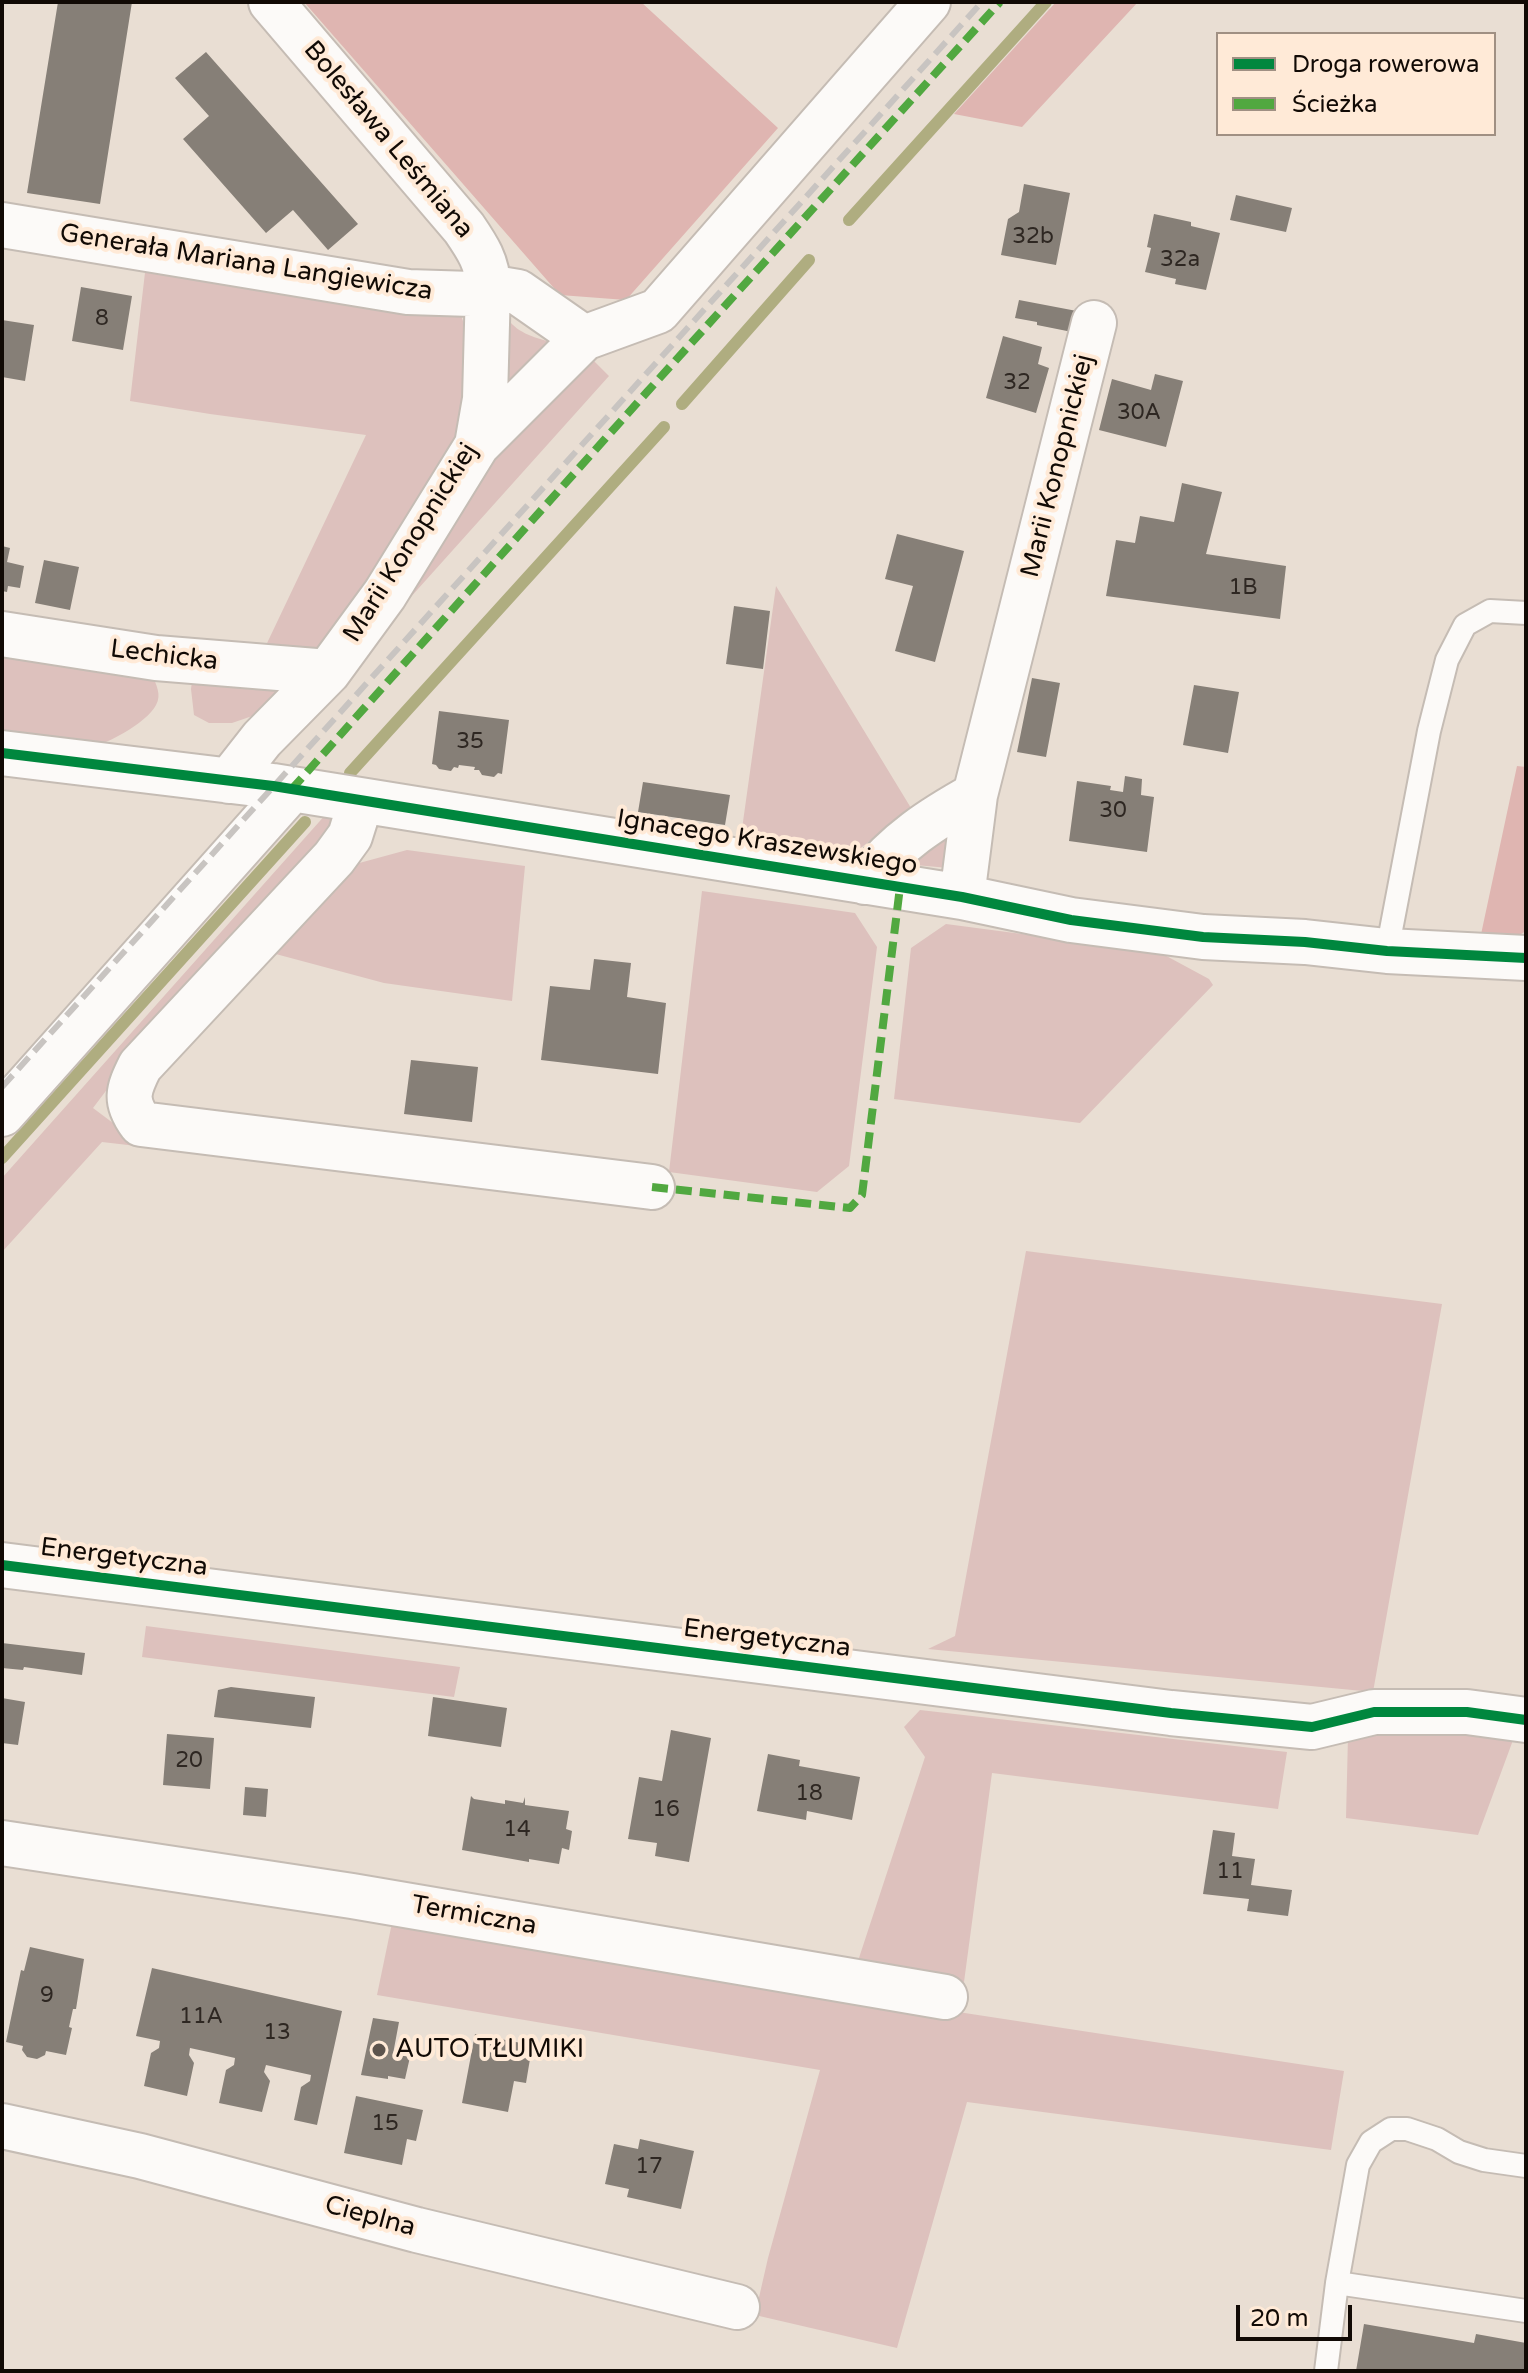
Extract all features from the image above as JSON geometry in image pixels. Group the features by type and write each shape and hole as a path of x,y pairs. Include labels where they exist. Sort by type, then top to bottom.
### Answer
{"street":[{"name":"Bolesława Leśmiana","path":"271,2 464,228 488,269 488,287"},
{"path":"477,445 584,338 658,311 928,2"},
{"name":"Generała Mariana Langiewicza","path":"2,225 408,292 472,294 488,287"},
{"path":"488,287 518,292 584,338"},
{"name":"Marii Konopnickiej","path":"229,781 262,739 328,672 385,594 477,445 485,399 488,287"},
{"name":"Marii Konopnickiej","path":"962,897 975,795 1094,323"},
{"name":"Lechicka","path":"2,634 156,658 328,672"},
{"name":"Ignacego Kraszewskiego","path":"2,753 291,790 962,897 1071,920 1189,935 1387,951 1521,954"},
{"path":"2,1114 291,790"},
{"path":"865,882 884,858 931,820 975,795"},
{"path":"361,801 350,836 334,858 140,1066 130,1087 130,1109 141,1124 652,1187"},
{"name":"Energetyczna","path":"2,1565 1171,1713 1312,1727 1374,1712 1467,1712 1526,1720"},
{"name":"Termiczna","path":"2,1843 352,1896 945,1997"},
{"name":"Cieplna","path":"2,2126 140,2156 417,2230 737,2307"}],"lane":[{"path":"1387,951 1429,731 1447,660 1465,625 1490,611 1526,613"},
{"path":"1326,2371 1337,2283 1358,2165 1371,2142 1391,2129 1407,2129 1484,2160 1526,2166"},
{"path":"1337,2283 1526,2311"}],"shaded area":[{"path":"304,2 641,2 778,128 626,300 560,295"},
{"path":"1056,2 1138,2 1022,127 954,114"},
{"path":"146,264 461,315 473,352 464,430 320,661 259,660 366,435 130,401"},
{"path":"508,319 522,332 554,343 495,408"},
{"path":"594,361 609,376 348,667 485,461 580,368"},
{"path":"776,586 911,808 857,851 741,836"},
{"path":"2,642 152,675 158,690 158,701 134,727 91,747 63,747 2,738"},
{"path":"193,674 291,678 261,713 232,723 209,723 194,715"},
{"path":"1517,766 1526,767 1526,931 1513,939 1480,939"},
{"path":"327,813 334,820 336,838 130,1059 93,1108 145,1147 102,1142 2,1252 2,1178"},
{"path":"949,832 949,868 904,864"},
{"path":"407,850 525,866 512,1001 384,983 272,953 352,865"},
{"path":"702,891 855,913 877,947 849,1166 817,1192 669,1172"},
{"path":"946,924 1159,952 1209,979 1213,985 1080,1123 894,1099 911,948"},
{"path":"1026,1251 1442,1304 1373,1692 928,1649 955,1636"},
{"path":"146,1626 460,1667 454,1697 142,1657"},
{"path":"920,1710 1287,1752 1278,1809 992,1773 964,1982 857,1964 925,1757 904,1727"},
{"path":"1368,1725 1516,1732 1478,1835 1346,1818 1348,1736"},
{"path":"393,1918 847,1995 1344,2071 1331,2150 967,2102 897,2348 755,2315 820,2070 377,1995"}],"building":[{"path":"58,2 132,2 100,204 27,193"},
{"path":"206,52 358,224 328,250 293,210 266,233 183,139 209,116 175,78"},
{"path":"1024,184 1070,193 1056,265 1001,255 1008,219 1019,212"},
{"path":"1236,195 1292,208 1286,232 1230,220"},
{"path":"1154,214 1191,222 1191,226 1220,233 1206,290 1175,284 1176,279 1145,272"},
{"path":"81,287 132,296 123,350 72,341"},
{"path":"1019,300 1082,312 1077,333 1015,318"},
{"path":"2,320 34,325 25,381 2,377"},
{"path":"1003,336 1042,347 1038,364 1049,368 1036,413 986,398"},
{"path":"1155,374 1183,381 1166,447 1099,430 1112,379 1151,390"},
{"path":"1182,483 1222,492 1206,554 1286,566 1280,619 1106,596 1116,540 1135,543 1140,516 1174,522"},
{"path":"897,534 964,551 935,662 895,651 913,586 885,579"},
{"path":"2,546 10,548 7,562 24,566 20,588 8,586 7,592 2,591"},
{"path":"44,560 79,567 70,610 35,603"},
{"path":"734,606 770,611 763,669 726,664"},
{"path":"1032,678 1060,683 1046,757 1017,752"},
{"path":"1194,685 1239,692 1228,753 1183,745"},
{"path":"439,711 509,720 502,774 494,777 482,775 479,770 474,770 475,767 459,765 451,771 432,764"},
{"path":"1125,776 1142,779 1141,795 1154,797 1147,852 1069,841 1077,781 1111,786 1110,790 1123,792"},
{"path":"643,782 730,795 725,825 638,812"},
{"path":"594,959 631,963 627,997 666,1003 658,1074 541,1060 550,986 590,990"},
{"path":"411,1060 478,1067 472,1122 404,1114"},
{"path":"2,1643 85,1653 82,1675 24,1667 23,1670 2,1668"},
{"path":"231,1687 315,1697 311,1728 214,1717 218,1690"},
{"path":"433,1697 507,1708 501,1747 428,1736"},
{"path":"2,1698 25,1702 18,1745 2,1743"},
{"path":"671,1730 711,1738 689,1862 655,1856 657,1843 628,1839 639,1777 662,1781"},
{"path":"167,1734 214,1738 210,1789 163,1785"},
{"path":"768,1754 800,1760 799,1766 860,1777 852,1820 807,1811 806,1820 757,1811"},
{"path":"245,1787 268,1789 266,1817 243,1815"},
{"path":"471,1796 505,1804 505,1800 523,1803 525,1797 525,1805 569,1811 566,1829 572,1831 569,1850 562,1848 559,1864 462,1850"},
{"path":"1213,1830 1235,1833 1232,1856 1255,1859 1251,1885 1292,1890 1288,1916 1247,1911 1249,1899 1203,1894"},
{"path":"30,1947 84,1959 66,2055 46,2051 37,2059 27,2057 23,2046 6,2042 21,1970 24,1971"},
{"path":"152,1968 342,2011 317,2125 294,2120 301,2087 310,2081 311,2075 266,2065 264,2072 270,2081 262,2112 219,2103 226,2070 234,2065 235,2058 190,2048 189,2055 194,2063 187,2096 144,2086 151,2053 159,2048 160,2041 136,2036"},
{"path":"373,2018 399,2022 393,2054 410,2057 405,2079 361,2075"},
{"path":"475,2034 521,2043 518,2057 530,2059 526,2083 514,2081 508,2112 462,2103"},
{"path":"356,2096 423,2110 416,2141 407,2139 402,2165 344,2153"},
{"path":"640,2139 694,2151 681,2209 627,2197 629,2189 605,2184 614,2144 638,2149"},
{"path":"1364,2324 1474,2343 1476,2334 1526,2343 1526,2371 1356,2371"}],"waterway":[{"path":"849,220 1046,2"},
{"path":"682,404 809,260"},
{"path":"350,773 664,427"},
{"path":"2,1158 305,822"}],"railway":[{"path":"2,1087 982,2"}],"marked path":[{"path":"291,790 1000,2"},
{"path":"652,1187 850,1208 862,1195 900,887"}],"cycle path":[{"path":"2,753 273,786 962,897 1071,920 1203,937 1526,958"},
{"path":"2,1565 1171,1713 1312,1727 1374,1712 1467,1712 1526,1720"}],"place":[{"name":"AUTO TŁUMIKI","path":"379,2050"}]}
